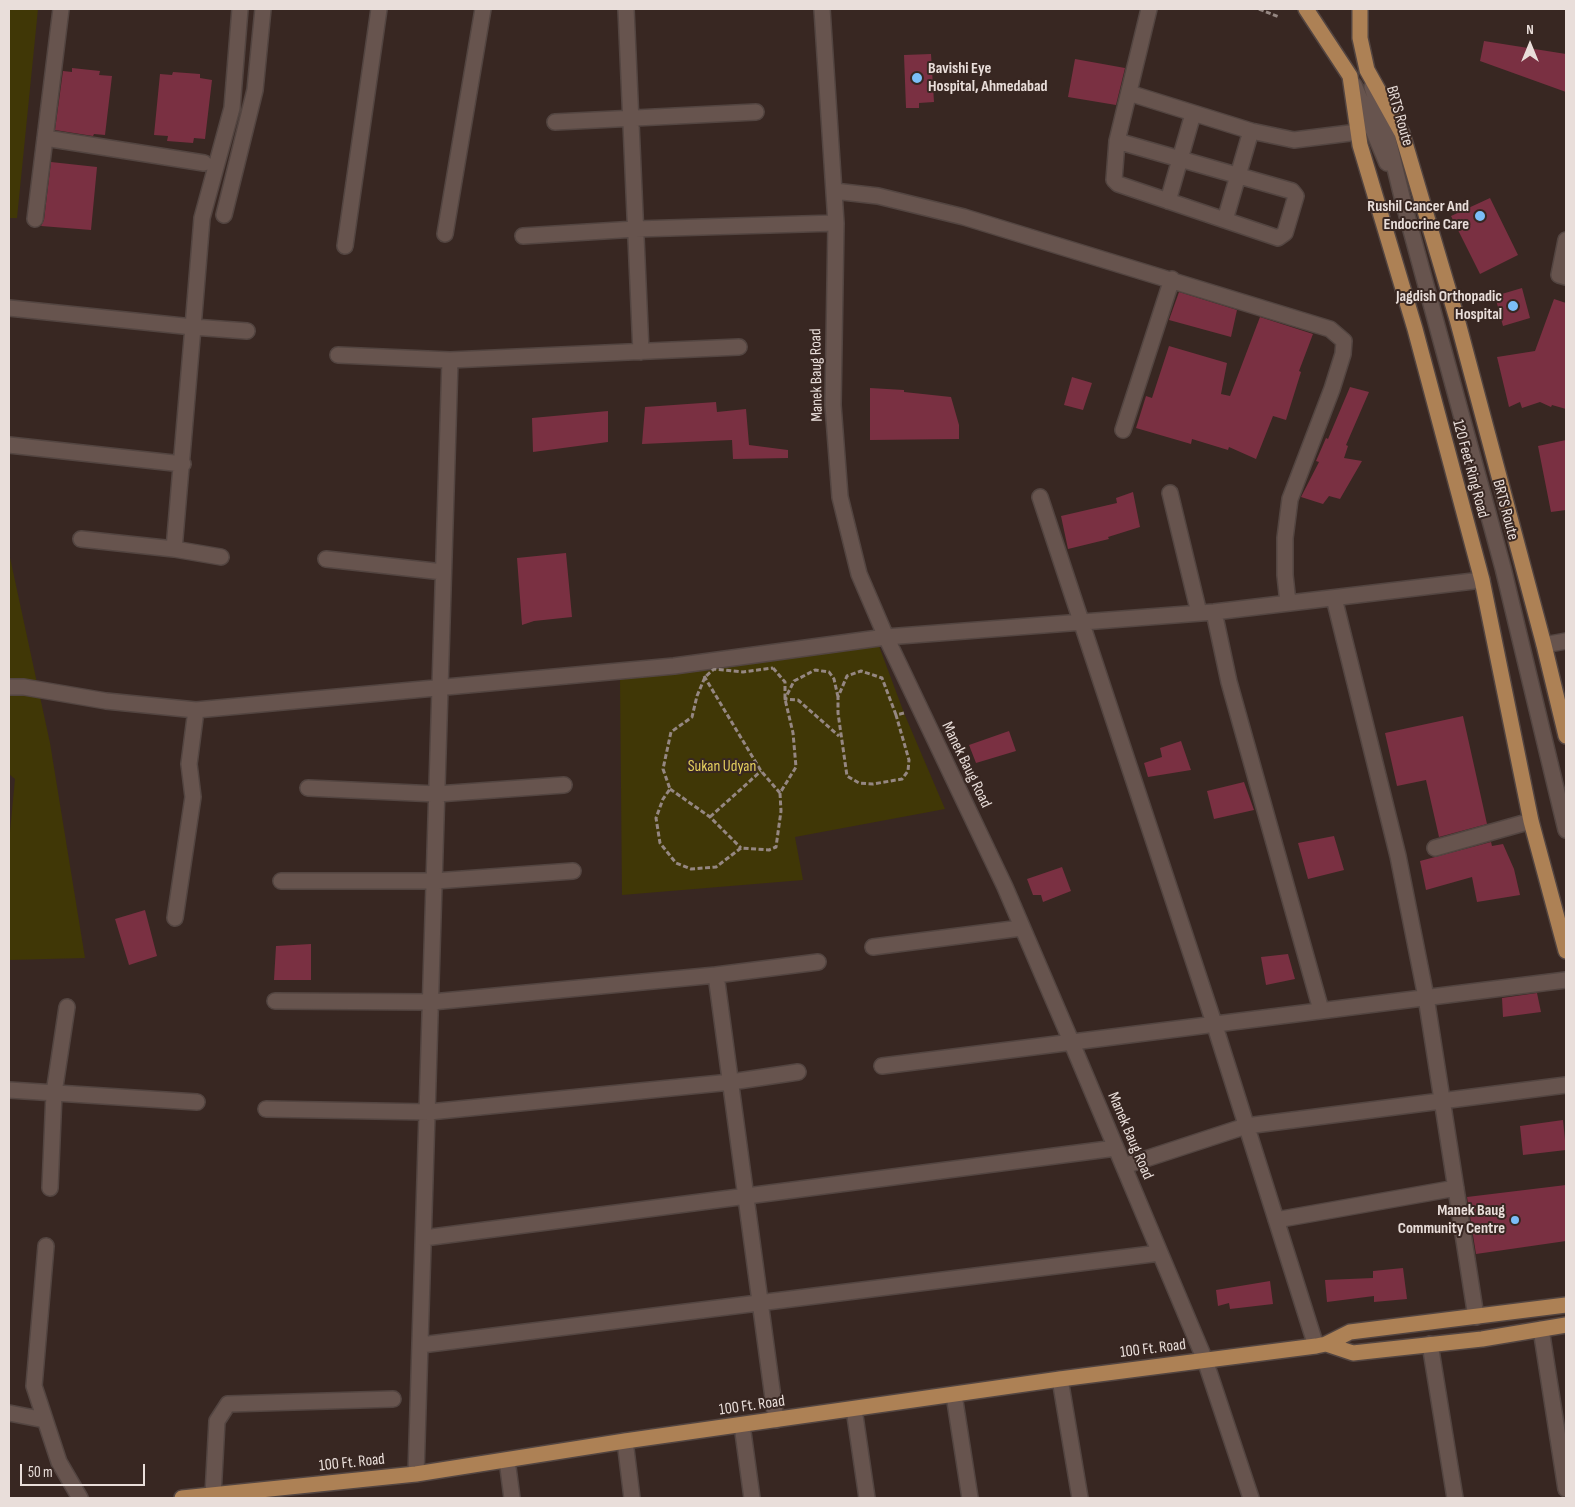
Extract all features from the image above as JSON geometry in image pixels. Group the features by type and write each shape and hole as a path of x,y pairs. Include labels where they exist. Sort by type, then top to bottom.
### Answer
{"main road":[{"name":"120 Feet Ring Road","path":"1306,9 1350,76 1358,132 1415,329 1482,580 1531,821 1566,951"},
{"name":"120 Feet Ring Road","path":"1360,9 1360,38 1367,70 1402,133 1457,319 1544,645 1566,736"},
{"name":"100 Ft. Road","path":"182,1498 416,1474 625,1441 1060,1379 1321,1345 1350,1332 1566,1305"},
{"name":"100 Ft. Road","path":"1321,1345 1353,1353 1541,1330 1566,1325"}],"street":[{"path":"36,219 61,9"},
{"path":"174,549 183,464 202,218 232,108 240,9"},
{"path":"224,215 255,90 263,9"},
{"path":"345,246 378,9"},
{"path":"445,234 483,9"},
{"path":"626,9 641,352"},
{"name":"Manek Baug Road","path":"822,9 836,223 833,405 840,497 859,574 886,637 1005,887 1071,1041 1205,1360 1251,1498"},
{"path":"1117,141 1295,194 1286,233 1278,238 1118,184 1114,180 1117,141 1130,93 1148,9"},
{"name":"BRTS Route","path":"1367,70 1388,135 1403,201 1503,568 1566,830"},
{"name":"BRTS Route","path":"1350,76 1403,201"},
{"path":"1130,93 1251,131 1294,140 1358,132"},
{"path":"555,122 630,116 756,112"},
{"path":"1168,201 1193,114"},
{"path":"1224,220 1251,131"},
{"path":"45,138 204,163"},
{"path":"834,191 878,196 964,217 1172,279 1330,329 1344,340 1343,354 1332,389 1290,498 1285,538 1285,575 1288,603"},
{"path":"523,236 836,223"},
{"path":"1566,240 1559,275 1566,277"},
{"path":"1122,430 1172,279"},
{"path":"9,308 247,331"},
{"path":"338,355 450,360 739,347"},
{"path":"416,1474 429,1112 450,360"},
{"path":"9,445 183,464"},
{"path":"1170,493 1199,613"},
{"path":"1040,497 1214,1023 1276,1220 1321,1345"},
{"path":"81,539 174,549 221,557"},
{"path":"326,559 443,572"},
{"path":"9,687 24,687 106,701 196,710 674,666 886,637 1214,612 1482,580"},
{"path":"1334,598 1398,856 1426,997 1476,1317"},
{"path":"1214,612 1229,682 1321,1010"},
{"path":"1544,645 1566,641"},
{"path":"176,918 193,797 189,764 196,710"},
{"path":"308,788 437,794 564,785"},
{"path":"1435,848 1531,821"},
{"path":"281,880 435,880 573,871"},
{"path":"873,947 1021,928"},
{"path":"275,1001 432,1002 716,975 818,962"},
{"path":"716,975 776,1420"},
{"path":"882,1066 1566,980"},
{"path":"50,1188 54,1093 67,1007"},
{"path":"266,1109 429,1112 731,1082 798,1072"},
{"path":"1124,1166 1246,1126 1566,1085"},
{"path":"9,1090 197,1102"},
{"path":"424,1238 1116,1148"},
{"path":"1276,1220 1456,1188"},
{"path":"46,1246 34,1386 59,1462 80,1498"},
{"path":"421,1345 1160,1253"},
{"path":"1541,1330 1566,1489"},
{"path":"1430,1344 1454,1498"},
{"path":"1060,1379 1080,1498"},
{"path":"954,1395 970,1498"},
{"path":"213,1495 217,1421 228,1404 393,1400"},
{"path":"854,1409 867,1498"},
{"path":"9,1413 45,1420"},
{"path":"742,1425 752,1498"},
{"path":"625,1441 632,1498"},
{"path":"507,1460 512,1498"}],"path":[{"path":"1259,9 1279,17"},
{"path":"702,668 705,677 762,771 780,793 782,811 776,847 769,850 741,848 710,817 670,789 663,769 671,732 692,717 697,696 705,677 714,669 743,672 773,668 785,682 785,699 793,733 796,767 780,793"},
{"path":"785,699 794,681 815,670 829,672 834,679 838,697 840,736 847,776 859,783 874,784 902,779 908,771 909,760 896,714 882,678 861,671 847,676 838,697"},
{"path":"785,699 798,700 840,736"},
{"path":"896,714 904,713"},
{"path":"710,817 762,771"},
{"path":"670,789 662,799 656,818 660,843 676,863 691,869 716,867 741,848"}],"green space":[{"path":"9,9 38,9 17,218 9,218"},
{"path":"9,553 50,743 85,958 9,960 9,842 15,779 9,774"},
{"name":"Sukan Udyan","path":"879,646 904,713 945,809 795,837 803,880 622,895 620,679"}],"building":[{"path":"1484,41 1566,54 1566,92 1480,61"},
{"path":"931,54 934,102 919,103 919,108 906,108 904,55"},
{"path":"1075,59 1125,68 1116,105 1068,97"},
{"path":"72,68 100,71 99,75 112,76 105,135 94,134 93,136 55,130 63,71 72,72"},
{"path":"173,72 200,74 200,78 212,80 205,139 194,138 193,143 167,141 168,136 154,135 160,74 172,75"},
{"path":"51,162 97,167 91,230 41,226 44,220"},
{"path":"1490,198 1518,255 1480,274 1451,216"},
{"path":"1522,288 1530,318 1503,326 1495,296"},
{"path":"1179,292 1237,310 1231,337 1169,320"},
{"path":"1554,299 1566,303 1566,409 1552,405 1551,407 1540,402 1522,408 1520,402 1509,407 1497,357 1535,351"},
{"path":"1260,317 1313,334 1299,371 1301,372 1286,420 1273,416 1256,459 1229,447 1228,450 1192,439 1191,444 1136,428 1146,396 1152,398 1169,346 1227,363 1221,394 1230,396"},
{"path":"1072,377 1092,383 1083,410 1064,405"},
{"path":"1350,387 1369,392 1346,445 1348,446 1344,458 1362,461 1340,499 1329,496 1323,504 1301,497 1319,462 1316,461 1326,438 1328,439"},
{"path":"870,388 904,390 904,392 951,397 959,425 959,439 870,440"},
{"path":"716,402 717,412 746,409 749,445 788,450 788,458 733,459 732,440 642,444 645,407"},
{"path":"608,411 608,442 533,452 532,418"},
{"path":"1566,440 1566,510 1551,512 1538,446"},
{"path":"1133,492 1140,527 1108,537 1109,539 1068,549 1061,516 1117,503 1116,498"},
{"path":"566,553 572,617 534,621 522,625 517,558"},
{"path":"1463,716 1487,824 1439,837 1426,780 1397,786 1385,733"},
{"path":"1009,731 1016,751 976,763 969,745"},
{"path":"1181,741 1191,770 1148,777 1144,763 1162,757 1160,748"},
{"path":"1244,782 1254,810 1214,819 1207,791"},
{"path":"1334,836 1344,870 1308,879 1298,843"},
{"path":"1491,842 1492,846 1503,844 1514,869 1520,895 1477,902 1472,877 1426,890 1420,861"},
{"path":"1062,867 1071,891 1043,902 1041,895 1033,895 1027,879"},
{"path":"145,910 157,956 129,965 115,919"},
{"path":"311,944 311,980 274,980 276,946"},
{"path":"1288,954 1295,979 1266,985 1261,957"},
{"path":"1537,993 1541,1012 1503,1017 1502,998"},
{"path":"1563,1120 1566,1150 1523,1155 1520,1126"},
{"name":"Manek Baug Community Centre","path":"1566,1185 1566,1241 1476,1254 1467,1197"},
{"path":"1403,1268 1407,1299 1374,1302 1374,1296 1327,1302 1325,1280 1373,1278 1373,1271"},
{"path":"1270,1281 1273,1304 1230,1309 1229,1303 1218,1306 1216,1290"}],"place":[{"name":"Bavishi Eye Hospital, Ahmedabad","path":"917,78"},
{"name":"Rushil Cancer And Endocrine Care","path":"1480,216"},
{"name":"Jagdish Orthopadic Hospital","path":"1513,306"},
{"name":"Manek Baug Community Centre","path":"1515,1220"}]}
